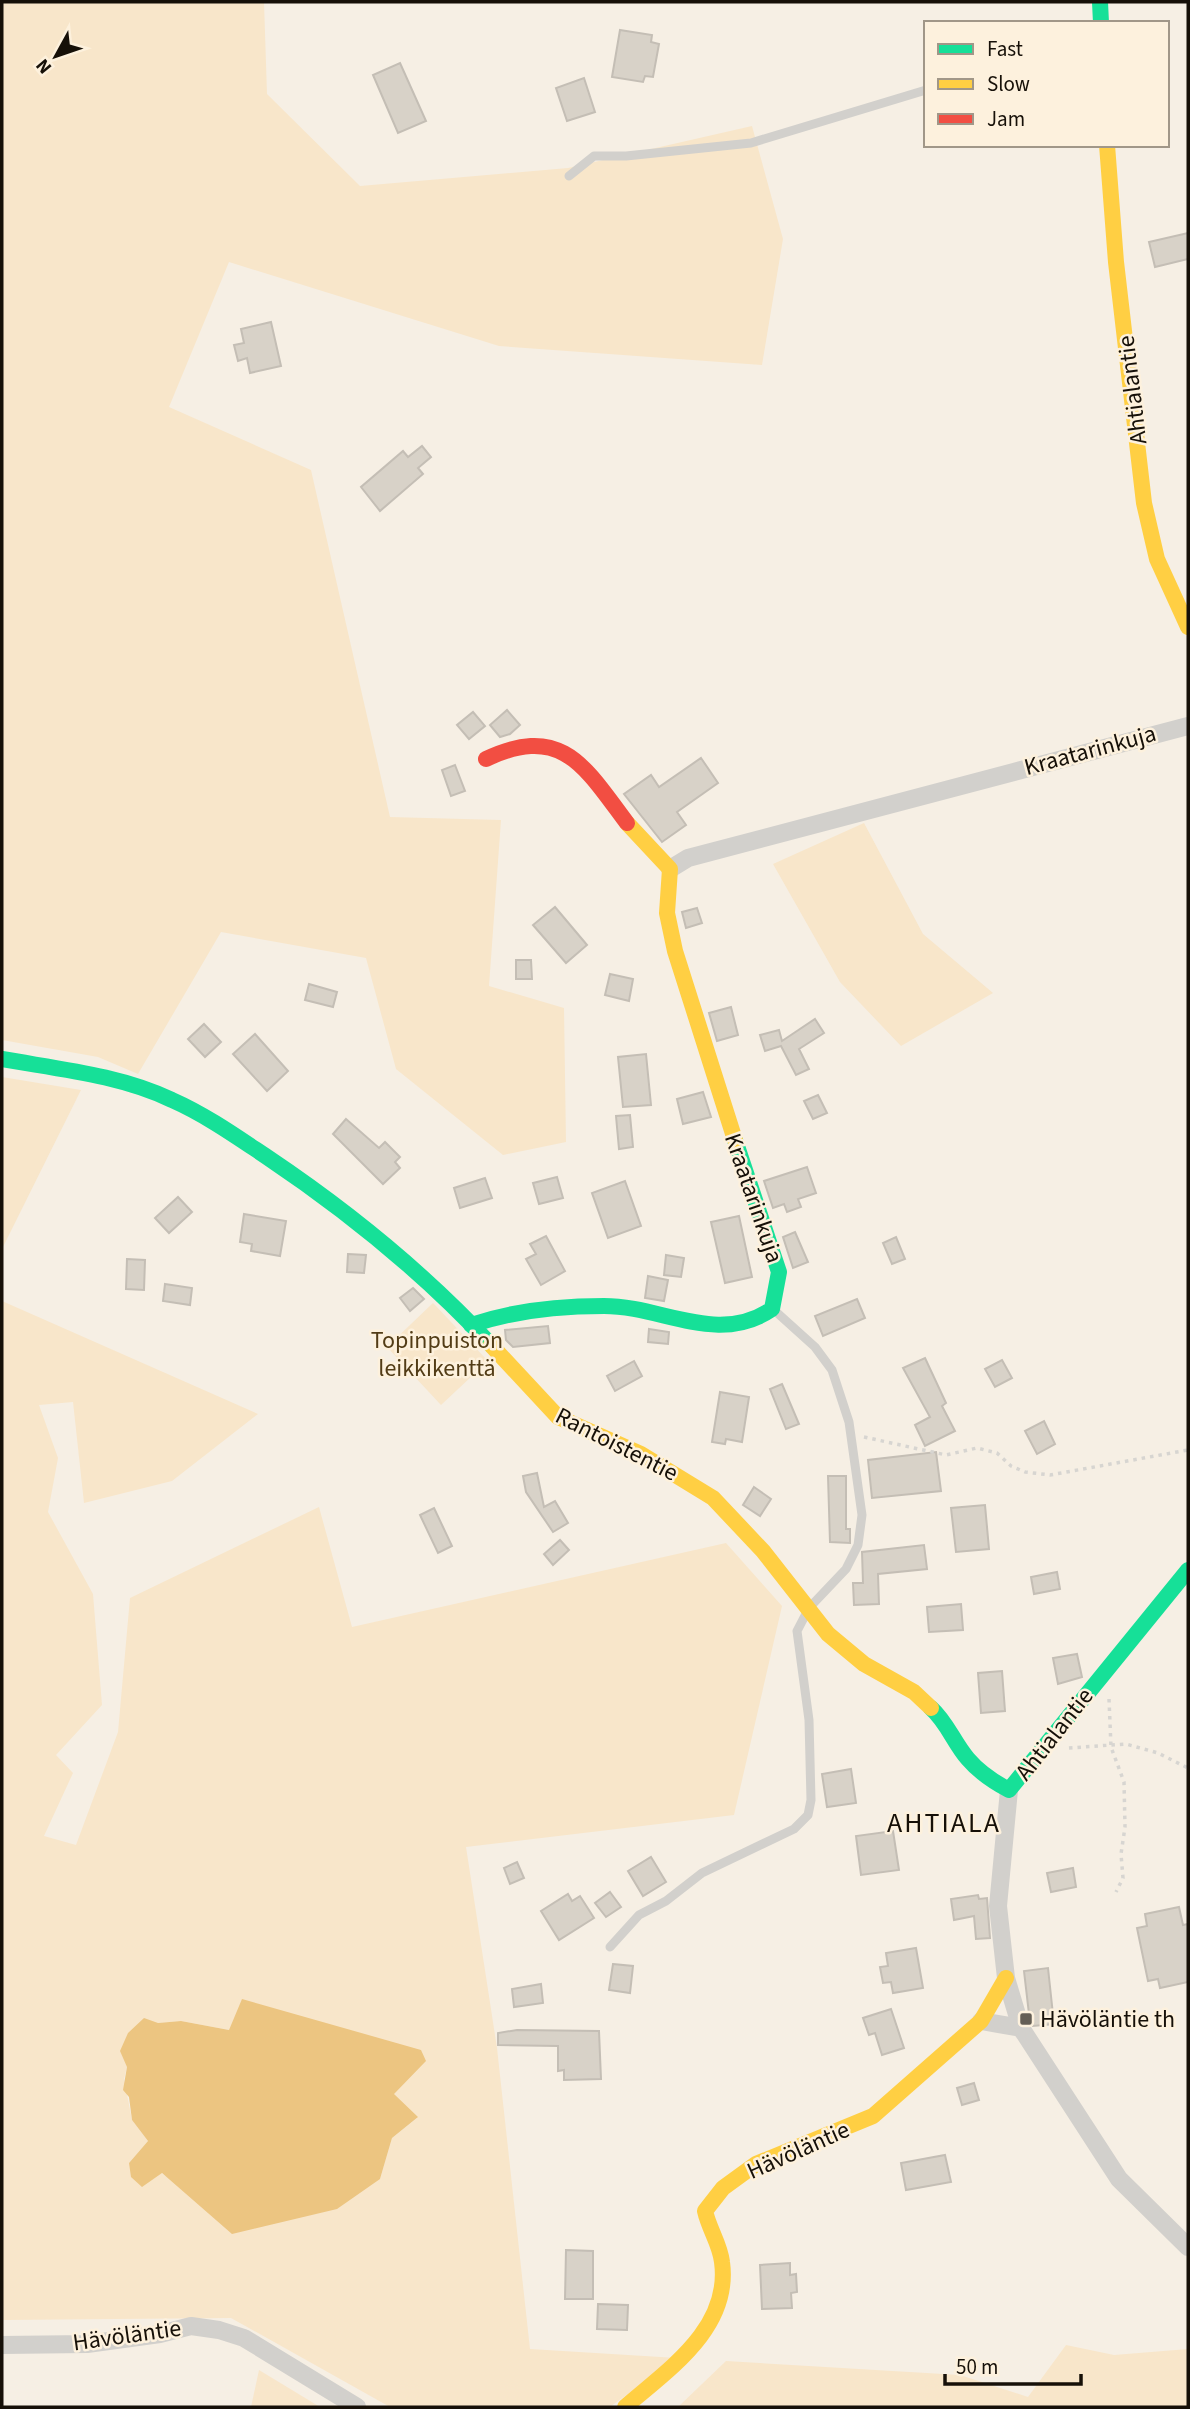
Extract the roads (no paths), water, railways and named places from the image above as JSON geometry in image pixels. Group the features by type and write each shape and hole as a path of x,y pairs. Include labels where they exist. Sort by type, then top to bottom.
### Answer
{"street":[{"path":"1100,2 1101,21"},
{"name":"Ahtialantie","path":"1107,147 1116,262 1144,503 1157,559 1188,627"},
{"name":"Kraatarinkuja","path":"772,1309 778,1292 777,1262 707,1058 675,951 667,913 666,890 670,869 688,858 1188,726"},
{"path":"486,759 509,747 561,750 607,795 652,856 670,869"},
{"name":"Rantoistentie","path":"2,1059 142,1087 171,1099 225,1129 306,1183 387,1245 449,1300 558,1417 640,1454 713,1498 764,1551 828,1634 850,1655 914,1692 941,1717 967,1758 993,1781 1009,1790"},
{"path":"471,1325 498,1315 606,1306 727,1327 756,1321 772,1309"},
{"name":"Ahtialantie","path":"1188,1570 1009,1790 998,1906 1006,1979 1021,2028 1119,2179 1188,2246"},
{"name":"Hävöläntie","path":"625,2407 694,2345 713,2321 721,2303 724,2284 722,2261 707,2227 705,2211 723,2188 756,2164 873,2116 981,2021 1006,1979"},
{"path":"981,2021 1021,2028"},
{"name":"Hävöläntie","path":"2,2345 87,2344 160,2334 191,2326 219,2330 244,2338 356,2407"}],"lane":[{"path":"569,176 594,156 626,156 751,143 924,91"},
{"path":"610,1947 639,1915 666,1901 702,1873 794,1829 808,1815 811,1800 809,1720 797,1631 809,1608 846,1569 858,1545 862,1515 851,1435 832,1370 815,1347 772,1309"}],"place":[{"name":"Hävöläntie th","path":"1026,2019"}],"district":[{"name":"AHTIALA","path":"944,1822"}],"park label":[{"name":"Topinpuiston leikkikenttä","path":"437,1354"}]}
